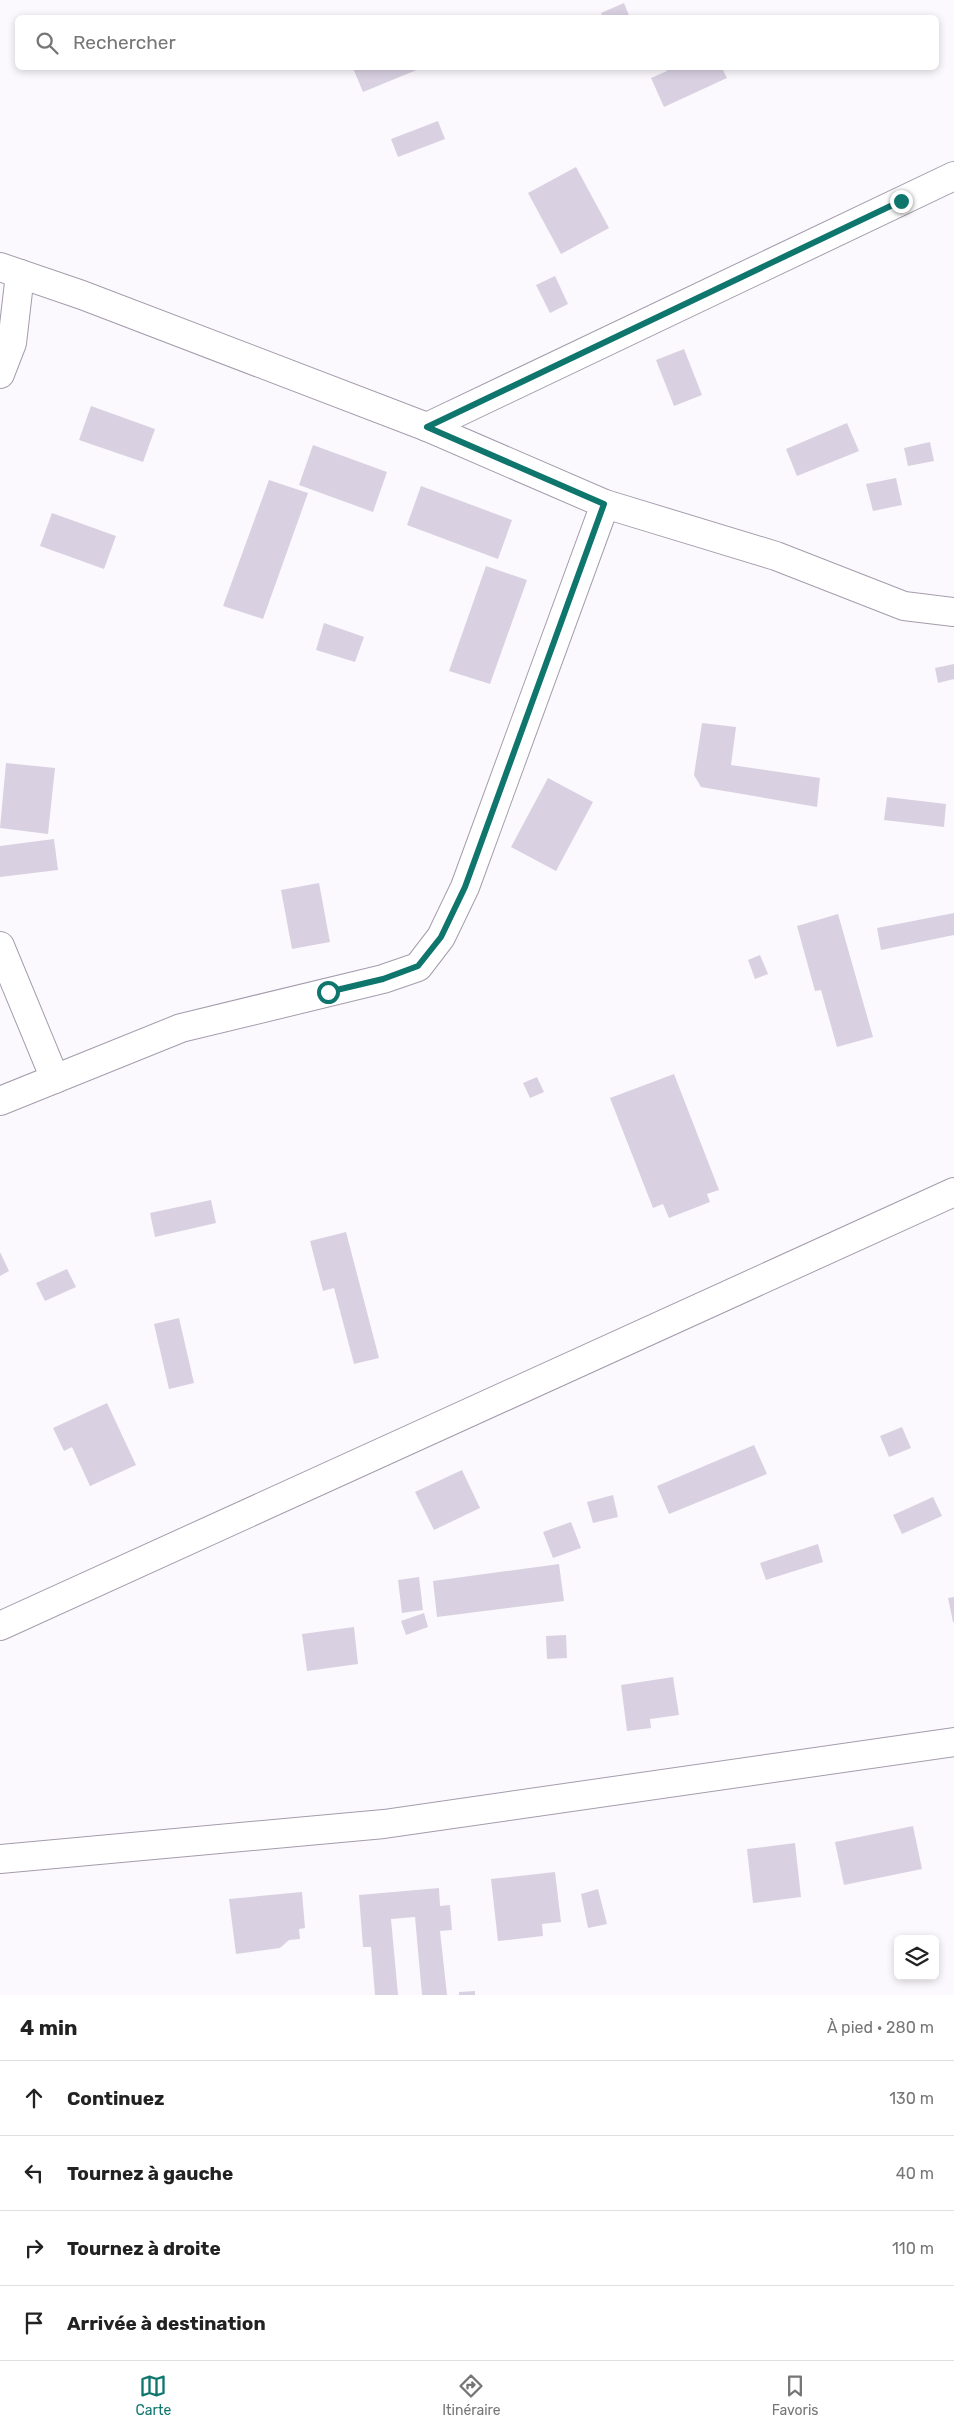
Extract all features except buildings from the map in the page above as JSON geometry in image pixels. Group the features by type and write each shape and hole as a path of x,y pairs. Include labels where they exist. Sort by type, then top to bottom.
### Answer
{"street":[{"path":"427,427 954,176"},
{"path":"0,374 12,343 10,270 82,295 427,427 604,504 776,556 904,606 954,612"},
{"path":"0,1101 181,1028 383,979 418,966 441,937 465,887 604,504"},
{"path":"0,946 55,1079"},
{"path":"0,1626 954,1192"},
{"path":"0,1859 384,1824 954,1742"}],"route":[{"path":"328,992 383,979 418,966 441,937 465,887 604,504 427,427 901,201"}]}
